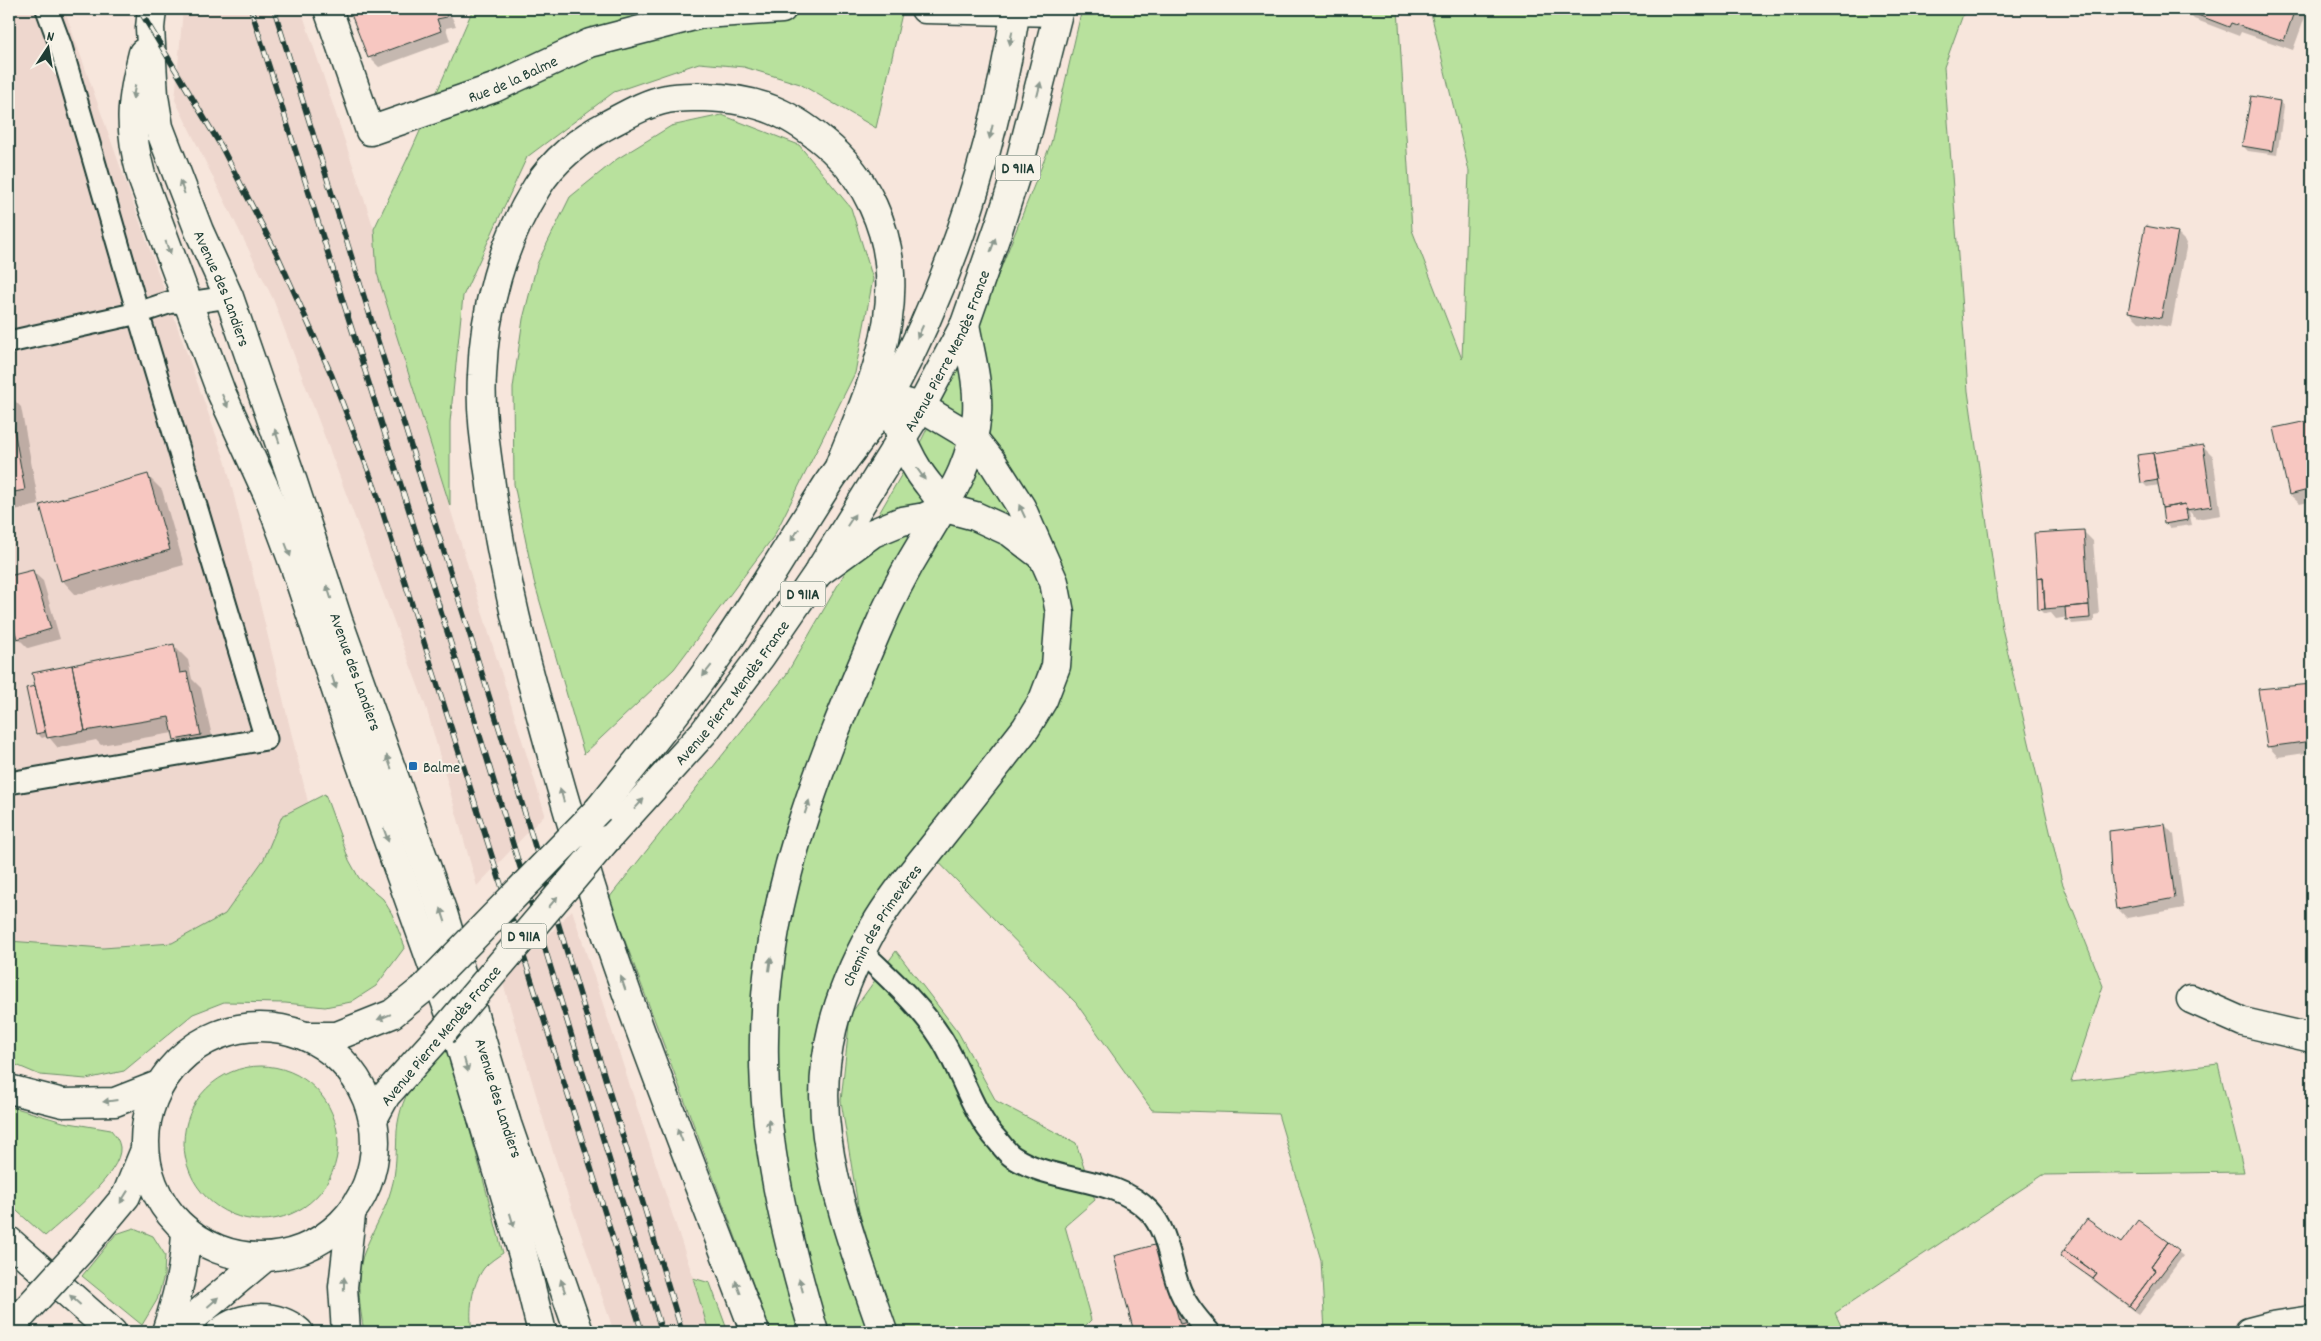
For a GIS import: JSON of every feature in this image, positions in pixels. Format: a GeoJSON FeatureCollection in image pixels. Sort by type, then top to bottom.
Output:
{"type":"FeatureCollection","features":[{"type":"Feature","properties":{"kind":"main road","name":"Rue de la Balme"},"geometry":{"type":"LineString","coordinates":[[328,9],[370,131],[494,88],[590,42],[702,14],[782,9]]}},
{"type":"Feature","properties":{"kind":"main road"},"geometry":{"type":"LineString","coordinates":[[925,9],[1058,10]]}},
{"type":"Feature","properties":{"kind":"main road","name":"Avenue Pierre Mendès France"},"geometry":{"type":"LineString","coordinates":[[307,1036],[338,1036],[392,1014],[423,989],[600,809],[714,661],[840,464],[888,398],[940,287],[964,224],[985,158],[1006,67],[1016,10]]}},
{"type":"Feature","properties":{"kind":"main road","name":"Avenue Pierre Mendès France"},"geometry":{"type":"LineString","coordinates":[[374,1117],[386,1095],[442,1033],[606,840],[704,732],[761,656],[818,573],[921,406],[965,324],[1020,162],[1058,10]]}},
{"type":"Feature","properties":{"kind":"main road"},"geometry":{"type":"LineString","coordinates":[[151,18],[134,93],[131,122],[134,150],[141,175],[221,392],[268,495],[296,570],[360,762],[456,1031],[522,1255],[542,1332]]}},
{"type":"Feature","properties":{"kind":"main road","name":"Avenue des Landiers"},"geometry":{"type":"LineString","coordinates":[[151,18],[154,96],[159,127],[199,231],[229,297],[339,623],[443,913],[507,1124],[579,1332]]}},
{"type":"Feature","properties":{"kind":"main road"},"geometry":{"type":"LineString","coordinates":[[755,1332],[624,988],[564,802],[505,573],[494,509],[484,433],[482,377],[491,299],[514,230],[539,184],[564,155],[596,131],[642,107],[666,99],[691,97],[732,98],[772,108],[813,132],[844,160],[868,195],[883,231],[891,279],[890,310],[882,348],[871,384],[840,464]]}},
{"type":"Feature","properties":{"kind":"main road"},"geometry":{"type":"LineString","coordinates":[[814,1332],[800,1284],[781,1204],[770,1137],[764,1041],[766,996],[772,950],[781,895],[797,837],[837,725],[877,629],[903,575],[945,508],[960,479],[974,438],[977,389],[965,324]]}},
{"type":"Feature","properties":{"kind":"main road"},"geometry":{"type":"LineString","coordinates":[[888,398],[901,438],[921,474],[939,496],[945,508]]}},
{"type":"Feature","properties":{"kind":"main road","name":"Chemin des Primevères"},"geometry":{"type":"LineString","coordinates":[[883,1332],[834,1182],[826,1136],[824,1101],[824,1065],[830,1033],[840,1003],[875,926],[895,896],[1026,728],[1043,700],[1056,666],[1060,613],[1054,582],[1021,507],[993,463],[974,438],[921,406],[888,398]]}},
{"type":"Feature","properties":{"kind":"main road"},"geometry":{"type":"LineString","coordinates":[[818,573],[873,533],[902,521],[925,517],[945,508]]}},
{"type":"Feature","properties":{"kind":"main road","name":"Chemin des Primevères"},"geometry":{"type":"LineString","coordinates":[[945,508],[975,516],[1010,532],[1042,556]]}},
{"type":"Feature","properties":{"kind":"main road"},"geometry":{"type":"LineString","coordinates":[[2191,999],[2243,1022],[2312,1038]]}},
{"type":"Feature","properties":{"kind":"main road"},"geometry":{"type":"LineString","coordinates":[[274,1027],[307,1036],[330,1050],[350,1068],[364,1091],[374,1117],[376,1152],[369,1186],[351,1216],[333,1233],[312,1247],[288,1256],[263,1258],[225,1250],[186,1230],[162,1206],[150,1180],[144,1152],[146,1117],[156,1086],[180,1058],[208,1039],[240,1028],[274,1027]]}},
{"type":"Feature","properties":{"kind":"main road"},"geometry":{"type":"LineString","coordinates":[[9,1089],[63,1104],[115,1102],[156,1086]]}},
{"type":"Feature","properties":{"kind":"main road"},"geometry":{"type":"LineString","coordinates":[[9,1329],[81,1250],[126,1196],[144,1152]]}},
{"type":"Feature","properties":{"kind":"main road"},"geometry":{"type":"LineString","coordinates":[[346,1332],[344,1287],[351,1216]]}},
{"type":"Feature","properties":{"kind":"main road"},"geometry":{"type":"LineString","coordinates":[[166,1332],[180,1291],[185,1260],[186,1230]]}},
{"type":"Feature","properties":{"kind":"main road"},"geometry":{"type":"LineString","coordinates":[[9,1241],[112,1332]]}},
{"type":"Feature","properties":{"kind":"main road"},"geometry":{"type":"LineString","coordinates":[[176,1332],[263,1258]]}},
{"type":"Feature","properties":{"kind":"main road"},"geometry":{"type":"LineString","coordinates":[[9,1318],[23,1332]]}},
{"type":"Feature","properties":{"kind":"main road"},"geometry":{"type":"LineString","coordinates":[[220,1332],[240,1321],[260,1318],[285,1323],[299,1332]]}},
{"type":"Feature","properties":{"kind":"main road"},"geometry":{"type":"LineString","coordinates":[[2249,1332],[2272,1326],[2312,1320]]}},
{"type":"Feature","properties":{"kind":"lane"},"geometry":{"type":"LineString","coordinates":[[9,783],[266,739],[61,47],[48,9]]}},
{"type":"Feature","properties":{"kind":"lane"},"geometry":{"type":"LineString","coordinates":[[9,342],[138,312],[171,302],[188,303],[229,297]]}},
{"type":"Feature","properties":{"kind":"lane"},"geometry":{"type":"LineString","coordinates":[[862,952],[920,1008],[942,1040],[969,1097],[992,1134],[1012,1156],[1034,1168],[1104,1187],[1131,1197],[1150,1212],[1163,1230],[1178,1286],[1188,1307],[1208,1332]]}},
{"type":"Feature","properties":{"kind":"shaded area"},"geometry":{"type":"Polygon","coordinates":[[[9,9],[64,9],[226,463],[328,885],[174,980],[9,969],[9,9]]]}},
{"type":"Feature","properties":{"kind":"shaded area"},"geometry":{"type":"Polygon","coordinates":[[[183,9],[301,9],[374,229],[377,273],[545,814],[477,886],[426,707],[273,299],[175,100],[183,9]]]}},
{"type":"Feature","properties":{"kind":"shaded area"},"geometry":{"type":"Polygon","coordinates":[[[572,910],[693,1277],[709,1332],[614,1332],[553,1152],[503,983],[572,910]]]}},
{"type":"Feature","properties":{"kind":"green space"},"geometry":{"type":"Polygon","coordinates":[[[473,9],[903,9],[876,128],[800,84],[744,67],[699,63],[614,92],[527,157],[463,296],[450,422],[450,506],[377,273],[374,229],[413,147],[473,9]]]}},
{"type":"Feature","properties":{"kind":"green space"},"geometry":{"type":"Polygon","coordinates":[[[1082,9],[1398,9],[1412,230],[1462,359],[1469,171],[1430,9],[1965,9],[1944,67],[1968,391],[2002,628],[2062,882],[2103,986],[2071,1082],[2218,1064],[2244,1172],[2043,1175],[1835,1313],[1844,1332],[1325,1332],[1321,1260],[1278,1114],[1152,1110],[1076,1003],[921,844],[815,1057],[869,1332],[771,1332],[609,898],[786,675],[922,439],[977,328],[1051,143],[1082,9]]]}},
{"type":"Feature","properties":{"kind":"green space"},"geometry":{"type":"Polygon","coordinates":[[[722,115],[799,145],[851,208],[873,279],[855,373],[774,536],[674,669],[584,754],[534,581],[514,484],[513,388],[523,319],[537,264],[570,197],[617,159],[671,126],[722,115]]]}},
{"type":"Feature","properties":{"kind":"green space"},"geometry":{"type":"Polygon","coordinates":[[[325,794],[349,860],[359,878],[383,899],[392,914],[405,947],[376,986],[351,1002],[325,1007],[285,1003],[224,1002],[193,1014],[124,1071],[86,1079],[40,1075],[9,1062],[9,941],[103,948],[172,943],[225,914],[264,859],[282,816],[325,794]]]}},
{"type":"Feature","properties":{"kind":"green space"},"geometry":{"type":"Polygon","coordinates":[[[896,951],[958,1032],[996,1101],[1076,1143],[1095,1200],[1065,1226],[1091,1320],[1079,1332],[896,1332],[859,1212],[841,1101],[850,1015],[896,951]]]}},
{"type":"Feature","properties":{"kind":"green space"},"geometry":{"type":"Polygon","coordinates":[[[446,1042],[503,1253],[484,1268],[476,1283],[471,1307],[472,1332],[364,1332],[359,1282],[361,1262],[393,1182],[399,1116],[414,1082],[446,1042]]]}},
{"type":"Feature","properties":{"kind":"green space"},"geometry":{"type":"Polygon","coordinates":[[[261,1066],[276,1067],[291,1072],[316,1088],[332,1113],[337,1128],[337,1158],[332,1173],[316,1198],[291,1214],[276,1219],[261,1220],[246,1219],[231,1214],[206,1198],[190,1173],[185,1158],[184,1143],[185,1128],[190,1113],[206,1088],[231,1072],[246,1067],[261,1066]]]}},
{"type":"Feature","properties":{"kind":"green space"},"geometry":{"type":"Polygon","coordinates":[[[9,1106],[63,1122],[111,1130],[117,1138],[120,1147],[118,1158],[103,1182],[45,1236],[9,1204],[9,1106]]]}},
{"type":"Feature","properties":{"kind":"green space"},"geometry":{"type":"Polygon","coordinates":[[[134,1228],[153,1236],[165,1255],[164,1276],[157,1300],[142,1325],[82,1276],[116,1234],[134,1228]]]}},
{"type":"Feature","properties":{"kind":"green space"},"geometry":{"type":"Polygon","coordinates":[[[693,1278],[710,1283],[728,1332],[709,1332],[693,1278]]]}},
{"type":"Feature","properties":{"kind":"building"},"geometry":{"type":"Polygon","coordinates":[[[349,9],[444,9],[447,17],[437,19],[441,31],[368,58],[349,9]]]}},
{"type":"Feature","properties":{"kind":"building"},"geometry":{"type":"Polygon","coordinates":[[[2182,9],[2295,9],[2284,41],[2231,23],[2229,27],[2182,9]]]}},
{"type":"Feature","properties":{"kind":"building"},"geometry":{"type":"Polygon","coordinates":[[[2251,96],[2280,101],[2272,151],[2242,146],[2251,96]]]}},
{"type":"Feature","properties":{"kind":"building"},"geometry":{"type":"Polygon","coordinates":[[[2145,226],[2178,232],[2161,318],[2128,312],[2145,226]]]}},
{"type":"Feature","properties":{"kind":"building"},"geometry":{"type":"Polygon","coordinates":[[[9,402],[25,490],[9,493],[9,402]]]}},
{"type":"Feature","properties":{"kind":"building"},"geometry":{"type":"Polygon","coordinates":[[[2312,420],[2312,489],[2289,495],[2274,428],[2312,420]]]}},
{"type":"Feature","properties":{"kind":"building"},"geometry":{"type":"Polygon","coordinates":[[[2203,445],[2212,506],[2186,510],[2185,504],[2162,508],[2153,453],[2203,445]]]}},
{"type":"Feature","properties":{"kind":"building"},"geometry":{"type":"Polygon","coordinates":[[[2153,453],[2158,480],[2141,483],[2137,455],[2153,453]]]}},
{"type":"Feature","properties":{"kind":"building"},"geometry":{"type":"Polygon","coordinates":[[[148,474],[170,550],[61,581],[40,505],[148,474]]]}},
{"type":"Feature","properties":{"kind":"building"},"geometry":{"type":"Polygon","coordinates":[[[2185,504],[2188,520],[2164,524],[2162,508],[2185,504]]]}},
{"type":"Feature","properties":{"kind":"building"},"geometry":{"type":"Polygon","coordinates":[[[2084,530],[2089,605],[2045,609],[2043,577],[2037,578],[2034,533],[2084,530]]]}},
{"type":"Feature","properties":{"kind":"building"},"geometry":{"type":"Polygon","coordinates":[[[33,570],[51,629],[17,639],[9,609],[9,576],[33,570]]]}},
{"type":"Feature","properties":{"kind":"building"},"geometry":{"type":"Polygon","coordinates":[[[2043,577],[2045,609],[2038,610],[2037,578],[2043,577]]]}},
{"type":"Feature","properties":{"kind":"building"},"geometry":{"type":"Polygon","coordinates":[[[2089,605],[2090,618],[2066,620],[2065,607],[2089,605]]]}},
{"type":"Feature","properties":{"kind":"building"},"geometry":{"type":"Polygon","coordinates":[[[174,644],[180,673],[187,672],[201,735],[174,740],[169,717],[85,731],[72,665],[174,644]]]}},
{"type":"Feature","properties":{"kind":"building"},"geometry":{"type":"Polygon","coordinates":[[[72,665],[85,731],[47,738],[32,673],[72,665]]]}},
{"type":"Feature","properties":{"kind":"building"},"geometry":{"type":"Polygon","coordinates":[[[2312,684],[2312,741],[2267,747],[2258,689],[2312,684]]]}},
{"type":"Feature","properties":{"kind":"building"},"geometry":{"type":"Polygon","coordinates":[[[35,686],[45,732],[36,734],[26,688],[35,686]]]}},
{"type":"Feature","properties":{"kind":"building"},"geometry":{"type":"Polygon","coordinates":[[[2165,824],[2175,898],[2116,909],[2111,873],[2109,831],[2165,824]]]}},
{"type":"Feature","properties":{"kind":"building"},"geometry":{"type":"Polygon","coordinates":[[[2087,1219],[2121,1243],[2138,1220],[2168,1242],[2151,1266],[2156,1270],[2129,1306],[2093,1279],[2097,1274],[2064,1250],[2087,1219]]]}},
{"type":"Feature","properties":{"kind":"building"},"geometry":{"type":"Polygon","coordinates":[[[2168,1242],[2179,1251],[2134,1310],[2129,1306],[2156,1270],[2151,1266],[2168,1242]]]}},
{"type":"Feature","properties":{"kind":"building"},"geometry":{"type":"Polygon","coordinates":[[[1158,1244],[1180,1324],[1188,1322],[1191,1324],[1193,1332],[1134,1332],[1114,1256],[1158,1244]]]}},
{"type":"Feature","properties":{"kind":"building"},"geometry":{"type":"Polygon","coordinates":[[[2064,1250],[2097,1274],[2093,1279],[2060,1256],[2064,1250]]]}},
{"type":"Feature","properties":{"kind":"railway"},"geometry":{"type":"LineString","coordinates":[[139,9],[221,146],[277,254],[332,376],[375,488],[642,1332]]}},
{"type":"Feature","properties":{"kind":"railway"},"geometry":{"type":"LineString","coordinates":[[251,9],[480,736],[662,1332]]}},
{"type":"Feature","properties":{"kind":"railway"},"geometry":{"type":"LineString","coordinates":[[274,9],[500,731],[682,1332]]}},
{"type":"Feature","properties":{"kind":"place","name":"Balme"},"geometry":{"type":"Point","coordinates":[413,766]}}]}
